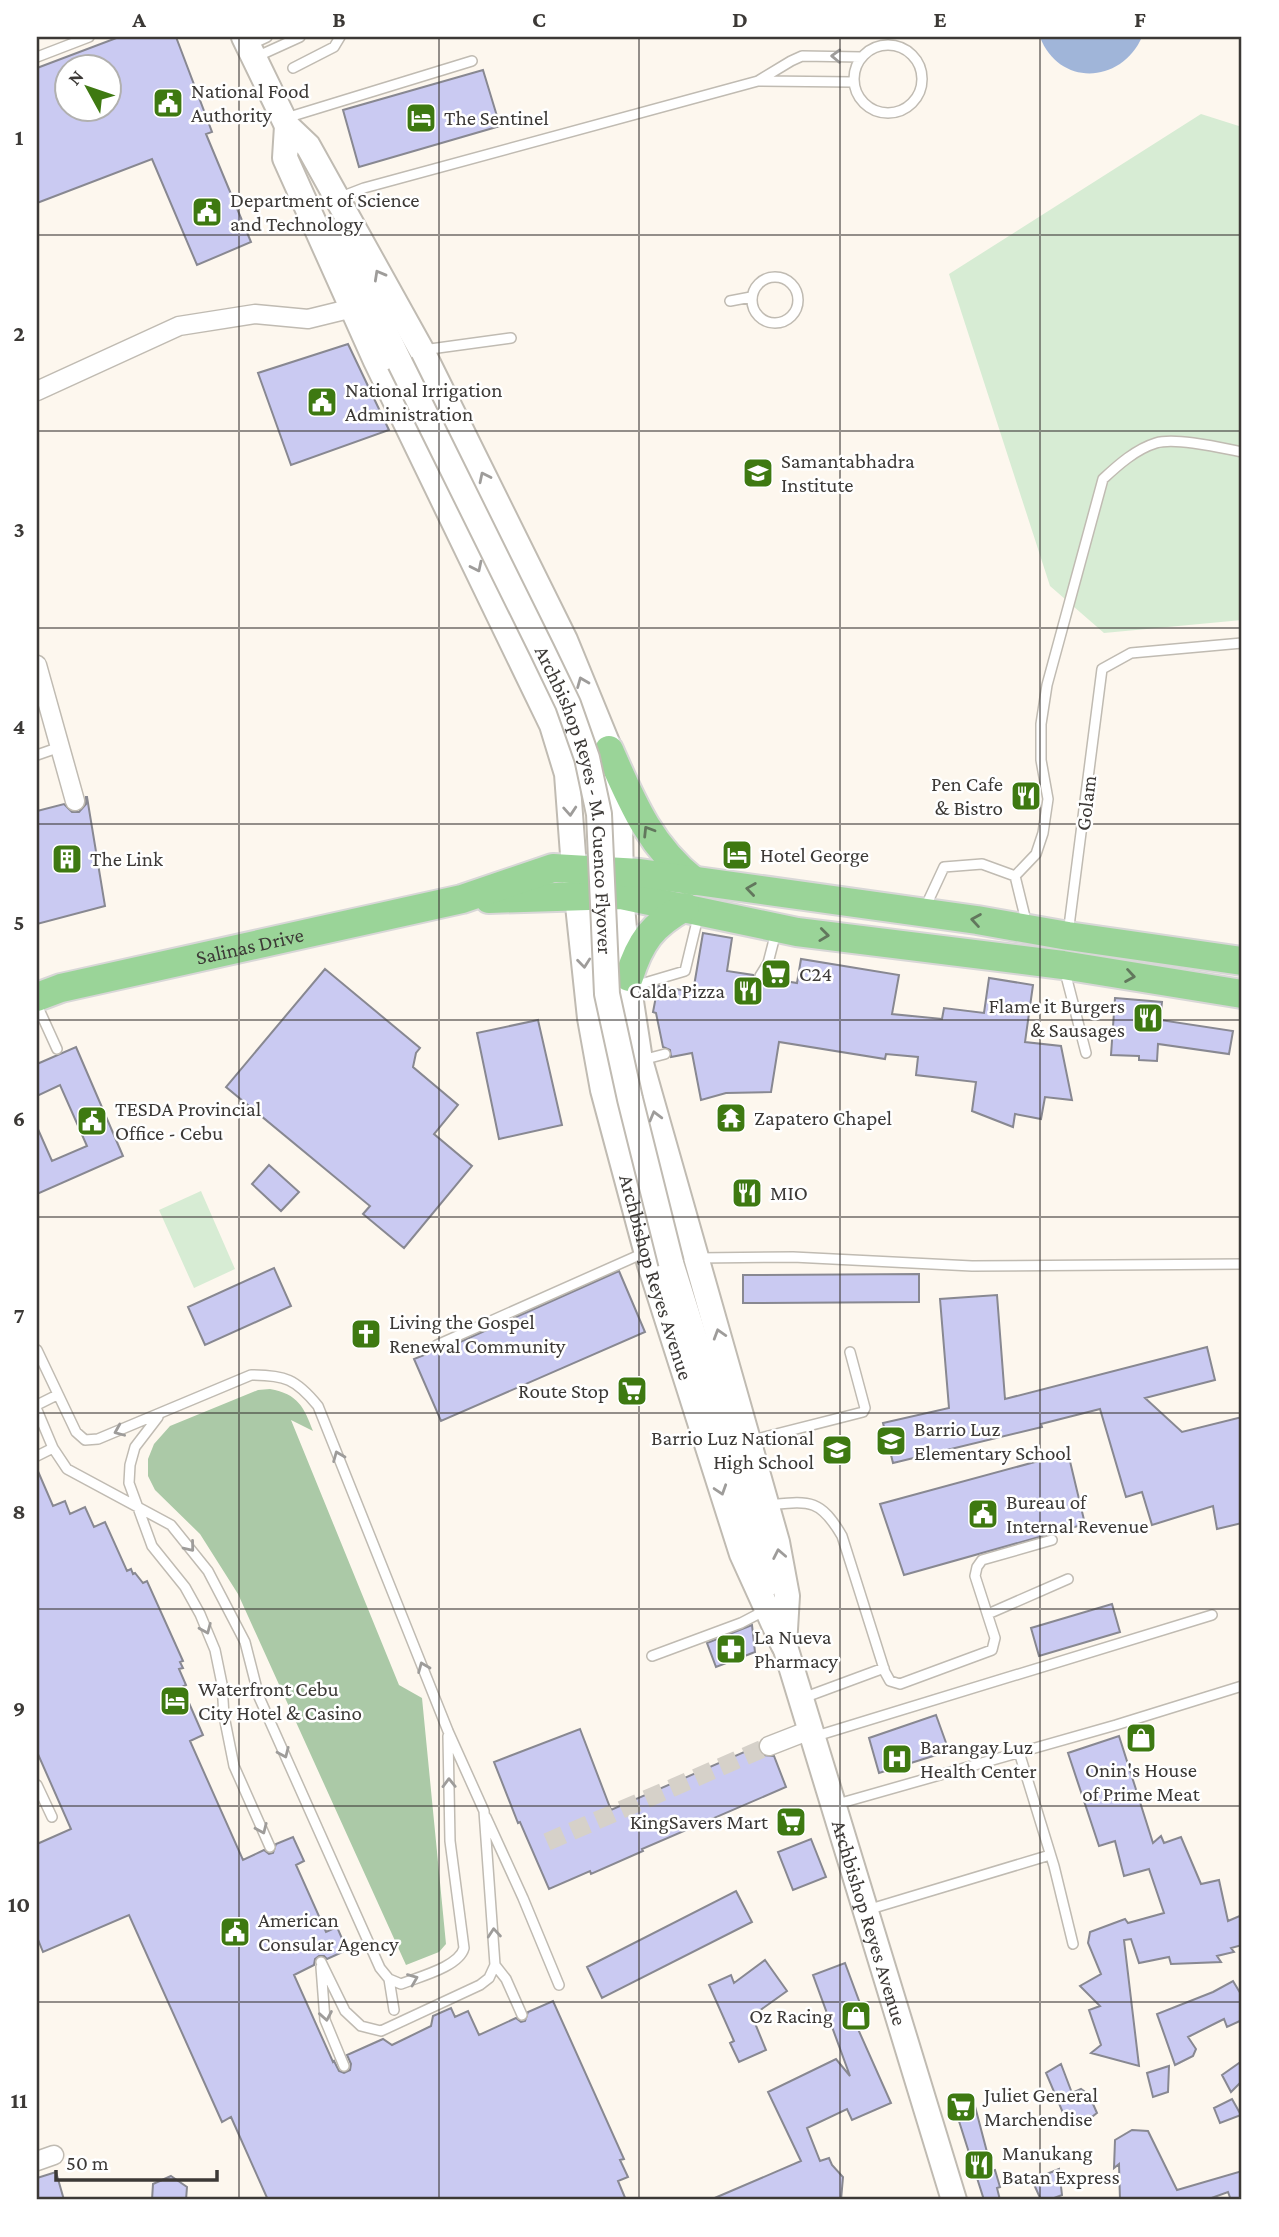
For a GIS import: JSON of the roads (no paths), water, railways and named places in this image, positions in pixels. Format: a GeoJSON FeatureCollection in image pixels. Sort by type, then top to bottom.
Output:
{"type":"FeatureCollection","features":[{"type":"Feature","properties":{"kind":"main road","name":"Archbishop Reyes - M. Cuenco Flyover"},"geometry":{"type":"LineString","coordinates":[[253,44],[285,122],[400,363],[568,704],[587,758],[599,814],[607,994],[671,1263]]}},
{"type":"Feature","properties":{"kind":"main road","name":"Archbishop Reyes Avenue"},"geometry":{"type":"LineString","coordinates":[[285,122],[308,146],[422,351],[565,639],[609,748],[620,819],[630,987],[640,1060],[767,1505],[787,1596],[784,1646]]}},
{"type":"Feature","properties":{"kind":"main road","name":"Archbishop Reyes Avenue"},"geometry":{"type":"LineString","coordinates":[[285,122],[285,158],[376,361],[552,725],[567,774],[589,1007],[603,1090],[650,1265],[742,1554],[784,1646]]}},
{"type":"Feature","properties":{"kind":"main road"},"geometry":{"type":"LineString","coordinates":[[562,756],[573,764],[587,766],[597,761],[609,748],[648,832],[674,864],[693,900]]}},
{"type":"Feature","properties":{"kind":"main road","name":"Salinas Drive"},"geometry":{"type":"LineString","coordinates":[[37,997],[61,988],[462,899],[553,868],[574,868],[622,883]]}},
{"type":"Feature","properties":{"kind":"main road"},"geometry":{"type":"LineString","coordinates":[[622,883],[693,900],[797,932],[1065,950],[1197,950],[1242,961]]}},
{"type":"Feature","properties":{"kind":"main road","name":"Salinas Drive"},"geometry":{"type":"LineString","coordinates":[[462,899],[577,896],[622,883]]}},
{"type":"Feature","properties":{"kind":"main road"},"geometry":{"type":"LineString","coordinates":[[589,1007],[594,996],[603,989],[630,987],[645,939],[663,921],[693,900],[922,913],[1028,929],[1065,950],[1242,994]]}},
{"type":"Feature","properties":{"kind":"main road","name":"Archbishop Reyes Avenue"},"geometry":{"type":"LineString","coordinates":[[671,1263],[755,1529],[784,1646],[954,2200]]}},
{"type":"Feature","properties":{"kind":"street"},"geometry":{"type":"LineString","coordinates":[[37,391],[179,326],[255,314],[308,319],[353,308]]}},
{"type":"Feature","properties":{"kind":"street"},"geometry":{"type":"LineString","coordinates":[[37,665],[75,801]]}},
{"type":"Feature","properties":{"kind":"street"},"geometry":{"type":"LineString","coordinates":[[769,1746],[811,1734]]}},
{"type":"Feature","properties":{"kind":"lane"},"geometry":{"type":"LineString","coordinates":[[37,57],[89,37]]}},
{"type":"Feature","properties":{"kind":"lane"},"geometry":{"type":"LineString","coordinates":[[253,44],[300,37]]}},
{"type":"Feature","properties":{"kind":"lane"},"geometry":{"type":"LineString","coordinates":[[293,68],[334,47],[340,37]]}},
{"type":"Feature","properties":{"kind":"lane"},"geometry":{"type":"LineString","coordinates":[[876,41],[906,49],[919,64],[922,84],[913,102],[896,112],[877,112],[861,100],[853,82],[853,73],[861,57],[876,41]]}},
{"type":"Feature","properties":{"kind":"lane"},"geometry":{"type":"LineString","coordinates":[[758,81],[802,56],[861,57]]}},
{"type":"Feature","properties":{"kind":"lane"},"geometry":{"type":"LineString","coordinates":[[285,122],[472,61]]}},
{"type":"Feature","properties":{"kind":"lane"},"geometry":{"type":"LineString","coordinates":[[336,199],[364,188],[758,81],[853,82]]}},
{"type":"Feature","properties":{"kind":"lane"},"geometry":{"type":"LineString","coordinates":[[775,276],[786,279],[795,286],[799,297],[797,309],[791,318],[781,323],[769,323],[760,318],[753,308],[751,297],[764,279],[775,276]]}},
{"type":"Feature","properties":{"kind":"lane"},"geometry":{"type":"LineString","coordinates":[[730,301],[751,297]]}},
{"type":"Feature","properties":{"kind":"lane"},"geometry":{"type":"LineString","coordinates":[[422,351],[511,338]]}},
{"type":"Feature","properties":{"kind":"lane"},"geometry":{"type":"LineString","coordinates":[[1015,876],[1036,854],[1043,833],[1048,799],[1041,760],[1041,724],[1047,685],[1103,480],[1122,461],[1157,442],[1194,443],[1242,452]]}},
{"type":"Feature","properties":{"kind":"lane","name":"Golam"},"geometry":{"type":"LineString","coordinates":[[1065,950],[1102,669],[1131,653],[1242,643]]}},
{"type":"Feature","properties":{"kind":"lane"},"geometry":{"type":"LineString","coordinates":[[37,755],[60,747]]}},
{"type":"Feature","properties":{"kind":"lane"},"geometry":{"type":"LineString","coordinates":[[922,913],[944,867],[982,864],[1015,876]]}},
{"type":"Feature","properties":{"kind":"lane"},"geometry":{"type":"LineString","coordinates":[[1015,876],[1028,929]]}},
{"type":"Feature","properties":{"kind":"lane"},"geometry":{"type":"LineString","coordinates":[[630,987],[685,971],[693,900]]}},
{"type":"Feature","properties":{"kind":"lane"},"geometry":{"type":"LineString","coordinates":[[760,976],[768,963],[778,927]]}},
{"type":"Feature","properties":{"kind":"lane"},"geometry":{"type":"LineString","coordinates":[[1065,950],[1086,1052]]}},
{"type":"Feature","properties":{"kind":"lane"},"geometry":{"type":"LineString","coordinates":[[37,1004],[57,1049]]}},
{"type":"Feature","properties":{"kind":"lane"},"geometry":{"type":"LineString","coordinates":[[640,1060],[665,1054]]}},
{"type":"Feature","properties":{"kind":"lane"},"geometry":{"type":"LineString","coordinates":[[437,1345],[648,1251]]}},
{"type":"Feature","properties":{"kind":"lane"},"geometry":{"type":"LineString","coordinates":[[696,1258],[793,1257],[972,1266],[1242,1264]]}},
{"type":"Feature","properties":{"kind":"lane"},"geometry":{"type":"LineString","coordinates":[[37,1350],[76,1432],[85,1440],[98,1439],[251,1375],[275,1375],[291,1380],[303,1388],[318,1406],[448,1731],[559,1985]]}},
{"type":"Feature","properties":{"kind":"lane"},"geometry":{"type":"LineString","coordinates":[[749,1441],[863,1412],[865,1408],[850,1352]]}},
{"type":"Feature","properties":{"kind":"lane"},"geometry":{"type":"LineString","coordinates":[[57,1395],[37,1407],[53,1448],[67,1469],[171,1525],[208,1571],[245,1642],[259,1697],[380,1968],[389,1979],[401,1984],[453,1963],[461,1956],[464,1948],[450,1841],[448,1731]]}},
{"type":"Feature","properties":{"kind":"lane"},"geometry":{"type":"LineString","coordinates":[[161,1413],[135,1447],[130,1465],[130,1483],[152,1546],[185,1587],[215,1650],[234,1766],[270,1847]]}},
{"type":"Feature","properties":{"kind":"lane"},"geometry":{"type":"LineString","coordinates":[[37,1456],[53,1448]]}},
{"type":"Feature","properties":{"kind":"lane"},"geometry":{"type":"LineString","coordinates":[[767,1505],[807,1501],[831,1516],[842,1536],[884,1668],[890,1681],[900,1684],[992,1650],[995,1639],[975,1576],[977,1567],[982,1560],[1052,1540]]}},
{"type":"Feature","properties":{"kind":"lane"},"geometry":{"type":"LineString","coordinates":[[988,1614],[1068,1579]]}},
{"type":"Feature","properties":{"kind":"lane"},"geometry":{"type":"LineString","coordinates":[[652,1656],[741,1623],[767,1610]]}},
{"type":"Feature","properties":{"kind":"lane"},"geometry":{"type":"LineString","coordinates":[[811,1734],[1212,1615]]}},
{"type":"Feature","properties":{"kind":"lane"},"geometry":{"type":"LineString","coordinates":[[801,1698],[884,1668]]}},
{"type":"Feature","properties":{"kind":"lane"},"geometry":{"type":"LineString","coordinates":[[833,1806],[1242,1688]]}},
{"type":"Feature","properties":{"kind":"lane"},"geometry":{"type":"LineString","coordinates":[[1019,1752],[1073,1944]]}},
{"type":"Feature","properties":{"kind":"lane"},"geometry":{"type":"LineString","coordinates":[[37,1785],[52,1817]]}},
{"type":"Feature","properties":{"kind":"lane"},"geometry":{"type":"LineString","coordinates":[[344,2066],[325,2020],[321,1962],[345,2011],[361,2026],[381,2031],[489,1978],[495,1965],[484,1811]]}},
{"type":"Feature","properties":{"kind":"lane"},"geometry":{"type":"LineString","coordinates":[[865,1911],[1050,1855]]}},
{"type":"Feature","properties":{"kind":"lane"},"geometry":{"type":"LineString","coordinates":[[495,1965],[506,1979],[522,2015]]}},
{"type":"Feature","properties":{"kind":"lane"},"geometry":{"type":"LineString","coordinates":[[389,1979],[394,2010]]}},
{"type":"Feature","properties":{"kind":"water"},"geometry":{"type":"Polygon","coordinates":[[[1040,37],[1142,37],[1132,53],[1120,64],[1106,71],[1090,73],[1061,65],[1049,53],[1040,37]]]}},
{"type":"Feature","properties":{"kind":"tunnel"},"geometry":{"type":"LineString","coordinates":[[547,1842],[769,1746]]}},
{"type":"Feature","properties":{"kind":"place","name":"National Food Authority"},"geometry":{"type":"Point","coordinates":[168,103]}},
{"type":"Feature","properties":{"kind":"place","name":"The Sentinel"},"geometry":{"type":"Point","coordinates":[421,118]}},
{"type":"Feature","properties":{"kind":"place","name":"Department of Science and Technology"},"geometry":{"type":"Point","coordinates":[207,212]}},
{"type":"Feature","properties":{"kind":"place","name":"National Irrigation Administration"},"geometry":{"type":"Point","coordinates":[322,402]}},
{"type":"Feature","properties":{"kind":"place","name":"Samantabhadra Institute"},"geometry":{"type":"Point","coordinates":[758,473]}},
{"type":"Feature","properties":{"kind":"place","name":"Pen Cafe & Bistro"},"geometry":{"type":"Point","coordinates":[1026,796]}},
{"type":"Feature","properties":{"kind":"place","name":"Hotel George"},"geometry":{"type":"Point","coordinates":[737,855]}},
{"type":"Feature","properties":{"kind":"place","name":"The Link"},"geometry":{"type":"Point","coordinates":[67,859]}},
{"type":"Feature","properties":{"kind":"place","name":"C24"},"geometry":{"type":"Point","coordinates":[776,974]}},
{"type":"Feature","properties":{"kind":"place","name":"Calda Pizza"},"geometry":{"type":"Point","coordinates":[748,991]}},
{"type":"Feature","properties":{"kind":"place","name":"Flame it Burgers & Sausages"},"geometry":{"type":"Point","coordinates":[1148,1018]}},
{"type":"Feature","properties":{"kind":"place","name":"Zapatero Chapel"},"geometry":{"type":"Point","coordinates":[731,1118]}},
{"type":"Feature","properties":{"kind":"place","name":"TESDA Provincial Office - Cebu"},"geometry":{"type":"Point","coordinates":[92,1121]}},
{"type":"Feature","properties":{"kind":"place","name":"MIO"},"geometry":{"type":"Point","coordinates":[747,1193]}},
{"type":"Feature","properties":{"kind":"place","name":"Living the Gospel Renewal Community"},"geometry":{"type":"Point","coordinates":[366,1334]}},
{"type":"Feature","properties":{"kind":"place","name":"Route Stop"},"geometry":{"type":"Point","coordinates":[632,1391]}},
{"type":"Feature","properties":{"kind":"place","name":"Barrio Luz Elementary School"},"geometry":{"type":"Point","coordinates":[891,1441]}},
{"type":"Feature","properties":{"kind":"place","name":"Barrio Luz National High School"},"geometry":{"type":"Point","coordinates":[837,1450]}},
{"type":"Feature","properties":{"kind":"place","name":"Bureau of Internal Revenue"},"geometry":{"type":"Point","coordinates":[983,1514]}},
{"type":"Feature","properties":{"kind":"place","name":"La Nueva Pharmacy"},"geometry":{"type":"Point","coordinates":[731,1649]}},
{"type":"Feature","properties":{"kind":"place","name":"Waterfront Cebu City Hotel & Casino"},"geometry":{"type":"Point","coordinates":[175,1701]}},
{"type":"Feature","properties":{"kind":"place","name":"Onin's House of Prime Meat"},"geometry":{"type":"Point","coordinates":[1141,1738]}},
{"type":"Feature","properties":{"kind":"place","name":"Barangay Luz Health Center"},"geometry":{"type":"Point","coordinates":[897,1759]}},
{"type":"Feature","properties":{"kind":"place","name":"KingSavers Mart"},"geometry":{"type":"Point","coordinates":[791,1822]}},
{"type":"Feature","properties":{"kind":"place","name":"American Consular Agency"},"geometry":{"type":"Point","coordinates":[235,1932]}},
{"type":"Feature","properties":{"kind":"place","name":"Oz Racing"},"geometry":{"type":"Point","coordinates":[856,2016]}},
{"type":"Feature","properties":{"kind":"place","name":"Juliet General Marchendise"},"geometry":{"type":"Point","coordinates":[961,2107]}},
{"type":"Feature","properties":{"kind":"place","name":"Manukang Batan Express"},"geometry":{"type":"Point","coordinates":[979,2165]}}]}
